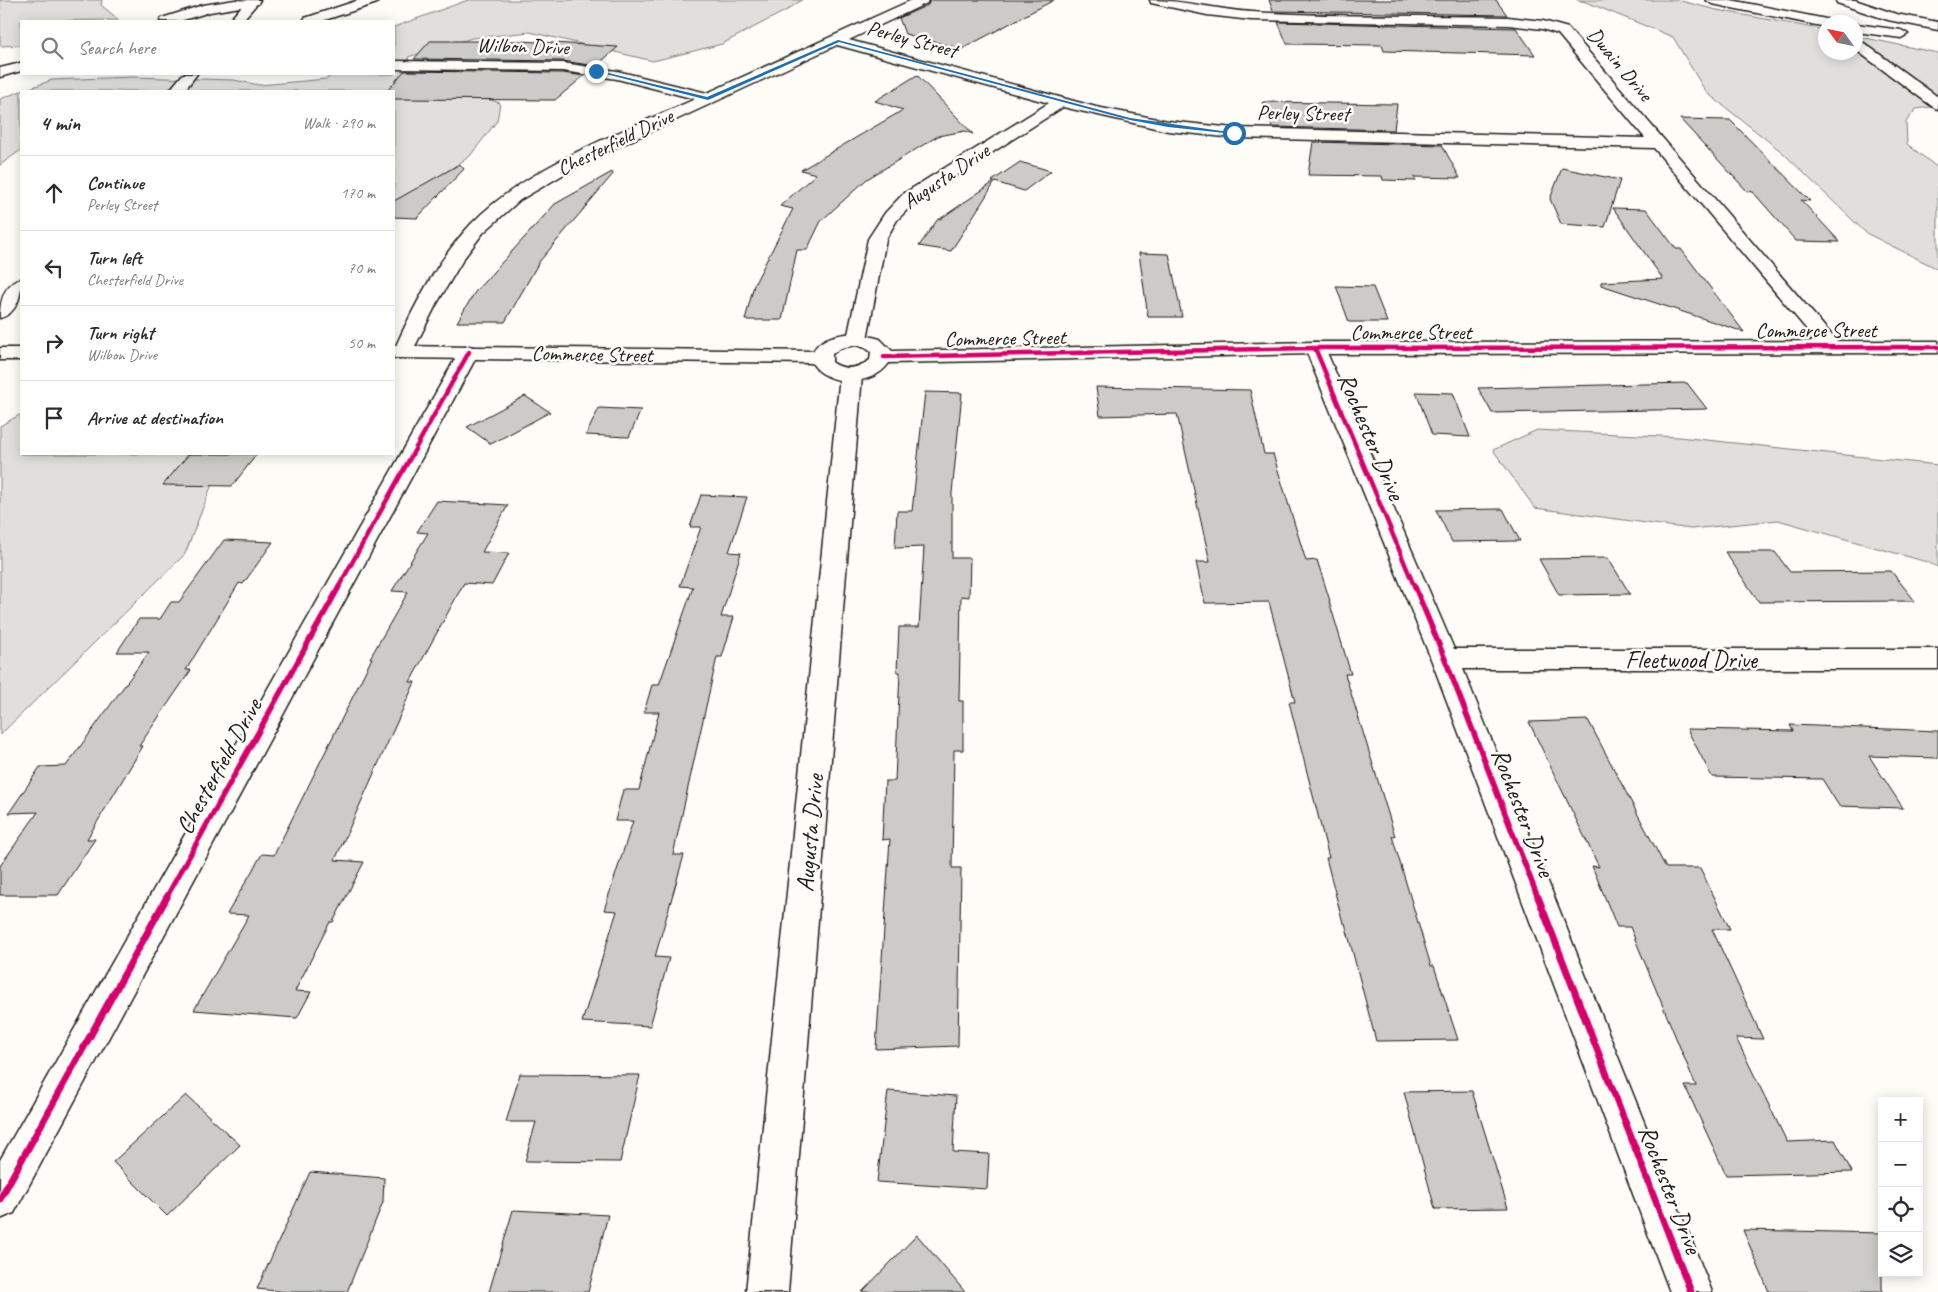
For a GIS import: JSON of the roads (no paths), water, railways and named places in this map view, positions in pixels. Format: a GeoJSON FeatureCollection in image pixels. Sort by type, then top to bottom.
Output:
{"type":"FeatureCollection","features":[{"type":"Feature","properties":{"kind":"main road"},"geometry":{"type":"LineString","coordinates":[[170,20],[229,2],[254,0]]}},
{"type":"Feature","properties":{"kind":"main road"},"geometry":{"type":"LineString","coordinates":[[236,20],[254,0]]}},
{"type":"Feature","properties":{"kind":"main road"},"geometry":{"type":"LineString","coordinates":[[313,20],[372,0]]}},
{"type":"Feature","properties":{"kind":"main road","name":"Chesterfield Drive"},"geometry":{"type":"LineString","coordinates":[[398,352],[459,252],[477,229],[499,208],[524,189],[554,171],[708,98],[838,41],[922,0]]}},
{"type":"Feature","properties":{"kind":"main road","name":"Dwain Drive"},"geometry":{"type":"LineString","coordinates":[[1156,0],[1207,11],[1251,16],[1508,21],[1554,28],[1567,36],[1831,346]]}},
{"type":"Feature","properties":{"kind":"main road"},"geometry":{"type":"LineString","coordinates":[[1712,0],[1818,21]]}},
{"type":"Feature","properties":{"kind":"main road"},"geometry":{"type":"LineString","coordinates":[[1842,0],[1893,17],[1938,26]]}},
{"type":"Feature","properties":{"kind":"main road"},"geometry":{"type":"LineString","coordinates":[[1863,29],[1938,38]]}},
{"type":"Feature","properties":{"kind":"main road","name":"Perley Street"},"geometry":{"type":"LineString","coordinates":[[838,41],[1061,102],[1168,126],[1234,133],[1659,143]]}},
{"type":"Feature","properties":{"kind":"main road"},"geometry":{"type":"LineString","coordinates":[[1863,49],[1938,104]]}},
{"type":"Feature","properties":{"kind":"main road","name":"Wilbon Drive"},"geometry":{"type":"LineString","coordinates":[[395,65],[563,67],[617,75],[708,98]]}},
{"type":"Feature","properties":{"kind":"main road"},"geometry":{"type":"LineString","coordinates":[[0,74],[20,67]]}},
{"type":"Feature","properties":{"kind":"main road"},"geometry":{"type":"LineString","coordinates":[[177,90],[189,75]]}},
{"type":"Feature","properties":{"kind":"main road","name":"Augusta Drive"},"geometry":{"type":"LineString","coordinates":[[857,339],[877,239],[884,224],[895,210],[910,198],[1061,102]]}},
{"type":"Feature","properties":{"kind":"main road"},"geometry":{"type":"LineString","coordinates":[[0,312],[20,286]]}},
{"type":"Feature","properties":{"kind":"main road"},"geometry":{"type":"LineString","coordinates":[[857,339],[871,342],[883,351],[884,357],[879,365],[872,370],[851,375],[835,372],[822,363],[820,357],[822,352],[836,342],[857,339]]}},
{"type":"Feature","properties":{"kind":"main road","name":"Commerce Street"},"geometry":{"type":"LineString","coordinates":[[884,357],[1315,348],[1938,347]]}},
{"type":"Feature","properties":{"kind":"main road","name":"Rochester Drive"},"geometry":{"type":"LineString","coordinates":[[1315,348],[1444,659],[1691,1292]]}},
{"type":"Feature","properties":{"kind":"main road","name":"Commerce Street"},"geometry":{"type":"LineString","coordinates":[[398,352],[820,357]]}},
{"type":"Feature","properties":{"kind":"main road","name":"Chesterfield Drive"},"geometry":{"type":"LineString","coordinates":[[0,1198],[469,352]]}},
{"type":"Feature","properties":{"kind":"main road"},"geometry":{"type":"LineString","coordinates":[[0,354],[20,354]]}},
{"type":"Feature","properties":{"kind":"main road","name":"Augusta Drive"},"geometry":{"type":"LineString","coordinates":[[767,1292],[851,375]]}},
{"type":"Feature","properties":{"kind":"main road","name":"Fleetwood Drive"},"geometry":{"type":"LineString","coordinates":[[1444,659],[1938,659]]}}]}
